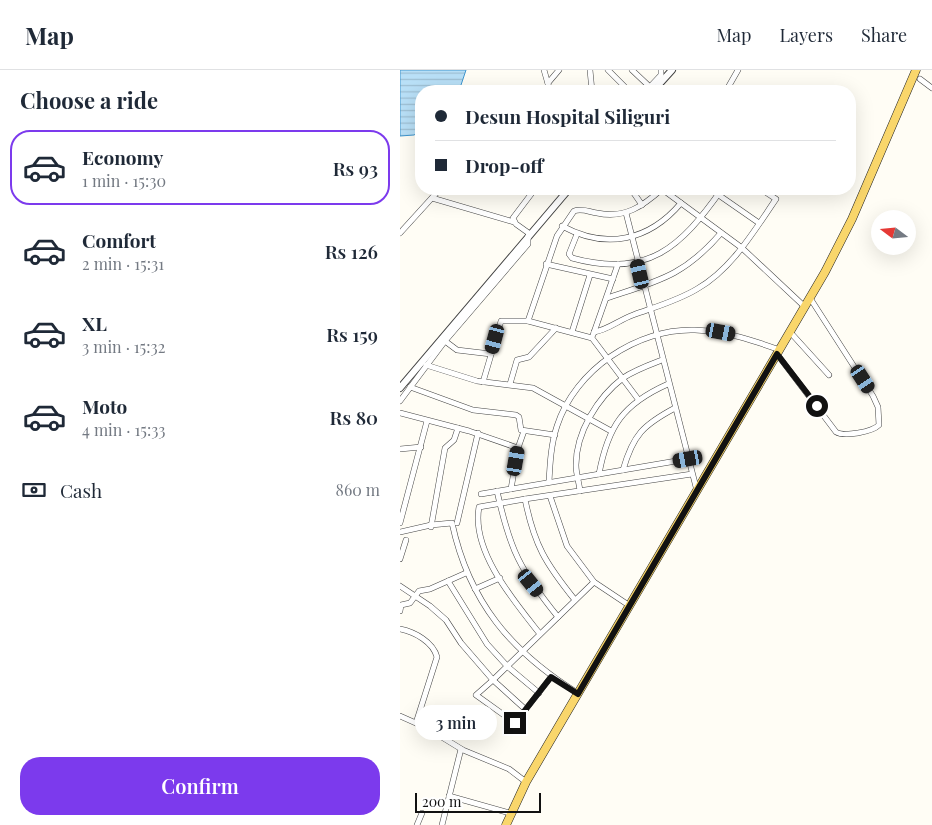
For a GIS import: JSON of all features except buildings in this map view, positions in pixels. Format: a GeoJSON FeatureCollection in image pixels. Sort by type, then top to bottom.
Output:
{"type":"FeatureCollection","features":[{"type":"Feature","properties":{"kind":"main road"},"geometry":{"type":"LineString","coordinates":[[506,825],[526,782],[841,243],[916,70]]}},
{"type":"Feature","properties":{"kind":"street"},"geometry":{"type":"LineString","coordinates":[[544,70],[549,85]]}},
{"type":"Feature","properties":{"kind":"street"},"geometry":{"type":"LineString","coordinates":[[548,82],[559,70]]}},
{"type":"Feature","properties":{"kind":"street"},"geometry":{"type":"LineString","coordinates":[[590,70],[591,85]]}},
{"type":"Feature","properties":{"kind":"street"},"geometry":{"type":"LineString","coordinates":[[608,70],[623,85]]}},
{"type":"Feature","properties":{"kind":"street"},"geometry":{"type":"LineString","coordinates":[[632,70],[645,85]]}},
{"type":"Feature","properties":{"kind":"street"},"geometry":{"type":"LineString","coordinates":[[653,85],[661,74],[661,70]]}},
{"type":"Feature","properties":{"kind":"street"},"geometry":{"type":"LineString","coordinates":[[654,85],[671,70]]}},
{"type":"Feature","properties":{"kind":"street"},"geometry":{"type":"LineString","coordinates":[[729,85],[738,70]]}},
{"type":"Feature","properties":{"kind":"street"},"geometry":{"type":"LineString","coordinates":[[920,80],[932,88]]}},
{"type":"Feature","properties":{"kind":"street"},"geometry":{"type":"LineString","coordinates":[[400,233],[435,195]]}},
{"type":"Feature","properties":{"kind":"street"},"geometry":{"type":"LineString","coordinates":[[514,222],[514,214],[531,195]]}},
{"type":"Feature","properties":{"kind":"street"},"geometry":{"type":"LineString","coordinates":[[400,388],[564,195]]}},
{"type":"Feature","properties":{"kind":"street"},"geometry":{"type":"LineString","coordinates":[[635,195],[642,205]]}},
{"type":"Feature","properties":{"kind":"street"},"geometry":{"type":"LineString","coordinates":[[528,321],[546,264],[562,226],[574,211],[579,209],[601,214],[626,213],[642,205],[654,195]]}},
{"type":"Feature","properties":{"kind":"street"},"geometry":{"type":"LineString","coordinates":[[670,195],[742,248],[805,307]]}},
{"type":"Feature","properties":{"kind":"street"},"geometry":{"type":"LineString","coordinates":[[576,234],[569,254],[572,258],[600,264],[637,262],[673,246],[701,218],[717,195]]}},
{"type":"Feature","properties":{"kind":"street"},"geometry":{"type":"LineString","coordinates":[[719,195],[759,223]]}},
{"type":"Feature","properties":{"kind":"street"},"geometry":{"type":"LineString","coordinates":[[483,382],[501,321],[528,321],[593,335],[698,289],[723,268],[742,248],[776,200],[769,195]]}},
{"type":"Feature","properties":{"kind":"street"},"geometry":{"type":"LineString","coordinates":[[432,198],[514,222],[529,235]]}},
{"type":"Feature","properties":{"kind":"street"},"geometry":{"type":"LineString","coordinates":[[562,226],[576,234],[598,240],[631,237],[654,229],[681,203]]}},
{"type":"Feature","properties":{"kind":"street"},"geometry":{"type":"LineString","coordinates":[[626,213],[649,310],[697,492]]}},
{"type":"Feature","properties":{"kind":"street"},"geometry":{"type":"LineString","coordinates":[[607,298],[643,286],[686,267],[703,253],[721,233]]}},
{"type":"Feature","properties":{"kind":"street"},"geometry":{"type":"LineString","coordinates":[[400,401],[445,341],[528,244],[529,235]]}},
{"type":"Feature","properties":{"kind":"street"},"geometry":{"type":"LineString","coordinates":[[546,264],[613,280]]}},
{"type":"Feature","properties":{"kind":"street"},"geometry":{"type":"LineString","coordinates":[[593,335],[618,264]]}},
{"type":"Feature","properties":{"kind":"street"},"geometry":{"type":"LineString","coordinates":[[572,332],[590,275]]}},
{"type":"Feature","properties":{"kind":"street"},"geometry":{"type":"LineString","coordinates":[[549,482],[555,435],[566,406],[583,381],[609,358],[640,340],[656,334],[689,330],[721,332],[741,336],[779,352],[836,432],[843,434],[873,429],[879,425],[878,407],[873,396],[810,298]]}},
{"type":"Feature","properties":{"kind":"street"},"geometry":{"type":"LineString","coordinates":[[510,384],[517,360],[529,357],[556,328]]}},
{"type":"Feature","properties":{"kind":"street"},"geometry":{"type":"LineString","coordinates":[[790,332],[829,375]]}},
{"type":"Feature","properties":{"kind":"street"},"geometry":{"type":"LineString","coordinates":[[593,335],[638,399]]}},
{"type":"Feature","properties":{"kind":"street"},"geometry":{"type":"LineString","coordinates":[[445,341],[457,350],[491,354]]}},
{"type":"Feature","properties":{"kind":"street"},"geometry":{"type":"LineString","coordinates":[[580,492],[577,478],[577,453],[589,419],[603,399],[624,378],[662,360]]}},
{"type":"Feature","properties":{"kind":"street"},"geometry":{"type":"LineString","coordinates":[[426,365],[483,382],[533,388],[611,431]]}},
{"type":"Feature","properties":{"kind":"street"},"geometry":{"type":"LineString","coordinates":[[599,474],[611,431],[620,417],[638,399],[668,384]]}},
{"type":"Feature","properties":{"kind":"street"},"geometry":{"type":"LineString","coordinates":[[410,387],[473,410],[516,415],[519,417],[519,428],[524,431],[555,435]]}},
{"type":"Feature","properties":{"kind":"street"},"geometry":{"type":"LineString","coordinates":[[623,470],[636,437],[651,421],[674,408]]}},
{"type":"Feature","properties":{"kind":"street"},"geometry":{"type":"LineString","coordinates":[[400,413],[478,433],[518,448]]}},
{"type":"Feature","properties":{"kind":"street"},"geometry":{"type":"LineString","coordinates":[[400,523],[427,421]]}},
{"type":"Feature","properties":{"kind":"street"},"geometry":{"type":"LineString","coordinates":[[431,526],[445,448],[454,440],[458,428]]}},
{"type":"Feature","properties":{"kind":"street"},"geometry":{"type":"LineString","coordinates":[[510,489],[518,448],[524,431]]}},
{"type":"Feature","properties":{"kind":"street"},"geometry":{"type":"LineString","coordinates":[[457,524],[478,433]]}},
{"type":"Feature","properties":{"kind":"street"},"geometry":{"type":"LineString","coordinates":[[400,449],[421,446]]}},
{"type":"Feature","properties":{"kind":"street"},"geometry":{"type":"LineString","coordinates":[[480,494],[688,459]]}},
{"type":"Feature","properties":{"kind":"street"},"geometry":{"type":"LineString","coordinates":[[540,634],[505,589],[483,543],[477,521],[479,507],[500,502],[580,492],[692,474]]}},
{"type":"Feature","properties":{"kind":"street"},"geometry":{"type":"LineString","coordinates":[[498,491],[506,531],[517,560],[531,583],[558,617]]}},
{"type":"Feature","properties":{"kind":"street"},"geometry":{"type":"LineString","coordinates":[[550,496],[567,546],[594,582],[630,606]]}},
{"type":"Feature","properties":{"kind":"street"},"geometry":{"type":"LineString","coordinates":[[525,499],[531,528],[539,550],[552,571],[575,600]]}},
{"type":"Feature","properties":{"kind":"street"},"geometry":{"type":"LineString","coordinates":[[400,532],[452,523],[466,573],[495,622],[522,652],[551,677],[578,694]]}},
{"type":"Feature","properties":{"kind":"street"},"geometry":{"type":"LineString","coordinates":[[400,559],[406,540]]}},
{"type":"Feature","properties":{"kind":"street"},"geometry":{"type":"LineString","coordinates":[[400,610],[401,605],[410,603],[419,591],[466,573]]}},
{"type":"Feature","properties":{"kind":"street"},"geometry":{"type":"LineString","coordinates":[[475,588],[500,578]]}},
{"type":"Feature","properties":{"kind":"street"},"geometry":{"type":"LineString","coordinates":[[448,581],[477,630],[508,667],[539,693]]}},
{"type":"Feature","properties":{"kind":"street"},"geometry":{"type":"LineString","coordinates":[[515,723],[476,695],[508,667],[594,582]]}},
{"type":"Feature","properties":{"kind":"street"},"geometry":{"type":"LineString","coordinates":[[400,586],[446,620],[461,643],[494,680],[525,709]]}},
{"type":"Feature","properties":{"kind":"street"},"geometry":{"type":"LineString","coordinates":[[400,629],[415,634],[431,646],[436,658],[416,723]]}},
{"type":"Feature","properties":{"kind":"street"},"geometry":{"type":"LineString","coordinates":[[508,732],[551,677]]}},
{"type":"Feature","properties":{"kind":"street"},"geometry":{"type":"LineString","coordinates":[[400,716],[461,749],[509,769],[526,782]]}},
{"type":"Feature","properties":{"kind":"street"},"geometry":{"type":"LineString","coordinates":[[442,825],[461,749]]}},
{"type":"Feature","properties":{"kind":"street"},"geometry":{"type":"LineString","coordinates":[[449,796],[510,813]]}},
{"type":"Feature","properties":{"kind":"street"},"geometry":{"type":"LineString","coordinates":[[417,825],[422,813]]}},
{"type":"Feature","properties":{"kind":"water"},"geometry":{"type":"Polygon","coordinates":[[[400,70],[466,70],[461,85],[415,85],[415,134],[400,136],[400,70]]]}},
{"type":"Feature","properties":{"kind":"route"},"geometry":{"type":"LineString","coordinates":[[515,723],[551,677],[578,694],[777,354],[817,406]]}}]}
